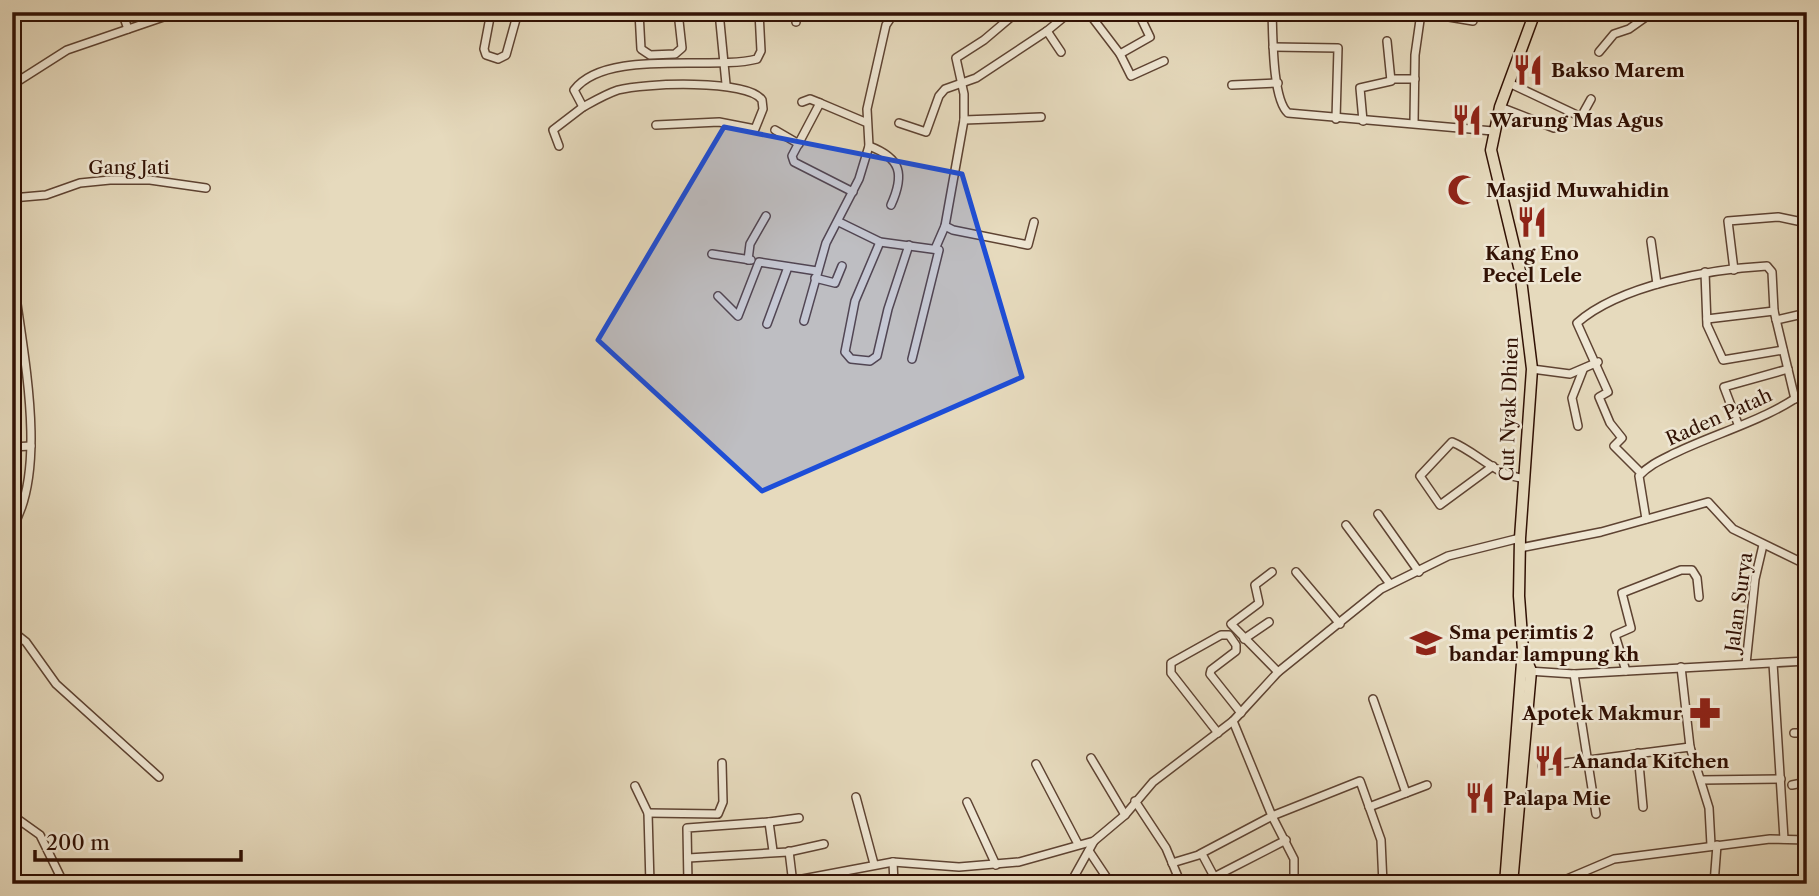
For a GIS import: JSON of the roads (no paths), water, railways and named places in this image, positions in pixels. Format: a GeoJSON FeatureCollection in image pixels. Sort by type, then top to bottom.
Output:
{"type":"FeatureCollection","features":[{"type":"Feature","properties":{"kind":"main road","name":"Cut Nyak Dhien"},"geometry":{"type":"LineString","coordinates":[[1509,871],[1526,671],[1519,596],[1520,543],[1532,369],[1520,271],[1493,166],[1493,131],[1535,12]]}},
{"type":"Feature","properties":{"kind":"main road"},"geometry":{"type":"LineString","coordinates":[[1505,884],[1509,871]]}},
{"type":"Feature","properties":{"kind":"main road"},"geometry":{"type":"LineString","coordinates":[[1509,871],[1512,884]]}},
{"type":"Feature","properties":{"kind":"street"},"geometry":{"type":"LineString","coordinates":[[122,12],[128,29]]}},
{"type":"Feature","properties":{"kind":"street"},"geometry":{"type":"LineString","coordinates":[[12,85],[67,50],[178,12]]}},
{"type":"Feature","properties":{"kind":"street"},"geometry":{"type":"LineString","coordinates":[[491,12],[484,50],[486,55],[498,59],[506,55],[518,12]]}},
{"type":"Feature","properties":{"kind":"street"},"geometry":{"type":"LineString","coordinates":[[639,12],[641,49],[650,55],[675,54],[682,48],[678,12]]}},
{"type":"Feature","properties":{"kind":"street"},"geometry":{"type":"LineString","coordinates":[[719,12],[726,84]]}},
{"type":"Feature","properties":{"kind":"street"},"geometry":{"type":"LineString","coordinates":[[583,107],[576,96],[575,87],[611,68],[752,60],[760,55],[758,12]]}},
{"type":"Feature","properties":{"kind":"street"},"geometry":{"type":"LineString","coordinates":[[796,12],[796,22]]}},
{"type":"Feature","properties":{"kind":"street"},"geometry":{"type":"LineString","coordinates":[[803,321],[826,243],[853,192],[869,146],[865,122],[886,25],[892,16],[902,12]]}},
{"type":"Feature","properties":{"kind":"street"},"geometry":{"type":"LineString","coordinates":[[912,12],[937,12]]}},
{"type":"Feature","properties":{"kind":"street"},"geometry":{"type":"LineString","coordinates":[[935,249],[945,226],[964,120],[962,84],[956,58],[984,40],[1017,12]]}},
{"type":"Feature","properties":{"kind":"street"},"geometry":{"type":"LineString","coordinates":[[899,123],[926,132],[939,96],[946,89],[962,84],[1047,31],[1070,12]]}},
{"type":"Feature","properties":{"kind":"street"},"geometry":{"type":"LineString","coordinates":[[1087,12],[1120,54],[1131,76],[1164,61]]}},
{"type":"Feature","properties":{"kind":"street"},"geometry":{"type":"LineString","coordinates":[[1120,54],[1150,37],[1139,12]]}},
{"type":"Feature","properties":{"kind":"street"},"geometry":{"type":"LineString","coordinates":[[1272,12],[1273,47],[1285,111],[1336,119],[1414,122],[1493,131]]}},
{"type":"Feature","properties":{"kind":"street"},"geometry":{"type":"LineString","coordinates":[[1414,122],[1420,12],[1473,21]]}},
{"type":"Feature","properties":{"kind":"street"},"geometry":{"type":"LineString","coordinates":[[1600,52],[1614,34],[1629,29],[1653,12]]}},
{"type":"Feature","properties":{"kind":"street"},"geometry":{"type":"LineString","coordinates":[[1047,31],[1061,52]]}},
{"type":"Feature","properties":{"kind":"street"},"geometry":{"type":"LineString","coordinates":[[1363,121],[1360,88],[1387,84],[1391,79],[1387,41]]}},
{"type":"Feature","properties":{"kind":"street"},"geometry":{"type":"LineString","coordinates":[[1273,47],[1338,48],[1336,119]]}},
{"type":"Feature","properties":{"kind":"street"},"geometry":{"type":"LineString","coordinates":[[1391,79],[1415,79]]}},
{"type":"Feature","properties":{"kind":"street"},"geometry":{"type":"LineString","coordinates":[[1232,85],[1278,83]]}},
{"type":"Feature","properties":{"kind":"street"},"geometry":{"type":"LineString","coordinates":[[1509,83],[1581,117],[1591,99]]}},
{"type":"Feature","properties":{"kind":"street"},"geometry":{"type":"LineString","coordinates":[[559,146],[553,130],[583,107],[626,89],[726,84],[755,92],[762,100],[763,109],[755,130],[719,122],[656,125]]}},
{"type":"Feature","properties":{"kind":"street"},"geometry":{"type":"LineString","coordinates":[[802,102],[812,99],[865,122]]}},
{"type":"Feature","properties":{"kind":"street"},"geometry":{"type":"LineString","coordinates":[[820,103],[792,156],[794,162],[853,192]]}},
{"type":"Feature","properties":{"kind":"street"},"geometry":{"type":"LineString","coordinates":[[1500,107],[1554,128]]}},
{"type":"Feature","properties":{"kind":"street"},"geometry":{"type":"LineString","coordinates":[[964,120],[1041,117]]}},
{"type":"Feature","properties":{"kind":"street"},"geometry":{"type":"LineString","coordinates":[[775,130],[799,144]]}},
{"type":"Feature","properties":{"kind":"street"},"geometry":{"type":"LineString","coordinates":[[869,146],[890,155],[897,167],[898,189],[891,205]]}},
{"type":"Feature","properties":{"kind":"street","name":"Gang Jati"},"geometry":{"type":"LineString","coordinates":[[12,198],[46,195],[80,183],[110,180],[159,180],[206,188]]}},
{"type":"Feature","properties":{"kind":"street"},"geometry":{"type":"LineString","coordinates":[[748,260],[750,244],[766,216]]}},
{"type":"Feature","properties":{"kind":"street"},"geometry":{"type":"LineString","coordinates":[[1734,270],[1727,221],[1788,217],[1807,223]]}},
{"type":"Feature","properties":{"kind":"street"},"geometry":{"type":"LineString","coordinates":[[839,222],[880,242],[935,249],[940,256],[912,359]]}},
{"type":"Feature","properties":{"kind":"street"},"geometry":{"type":"LineString","coordinates":[[945,226],[1028,245],[1034,222]]}},
{"type":"Feature","properties":{"kind":"street"},"geometry":{"type":"LineString","coordinates":[[1651,241],[1657,284]]}},
{"type":"Feature","properties":{"kind":"street"},"geometry":{"type":"LineString","coordinates":[[880,242],[851,314],[845,352],[851,359],[870,361],[877,356],[888,309],[909,246]]}},
{"type":"Feature","properties":{"kind":"street"},"geometry":{"type":"LineString","coordinates":[[712,254],[788,267],[816,274],[835,283],[842,266]]}},
{"type":"Feature","properties":{"kind":"street"},"geometry":{"type":"LineString","coordinates":[[718,296],[735,315],[741,314],[759,262]]}},
{"type":"Feature","properties":{"kind":"street"},"geometry":{"type":"LineString","coordinates":[[12,265],[31,446],[28,492],[12,528]]}},
{"type":"Feature","properties":{"kind":"street"},"geometry":{"type":"LineString","coordinates":[[767,324],[788,267]]}},
{"type":"Feature","properties":{"kind":"street"},"geometry":{"type":"LineString","coordinates":[[1646,519],[1639,482],[1642,472],[1614,446],[1622,438],[1610,423],[1598,397],[1608,393],[1598,362],[1577,323],[1597,310],[1657,284],[1704,272],[1769,267],[1774,311],[1795,399]]}},
{"type":"Feature","properties":{"kind":"street"},"geometry":{"type":"LineString","coordinates":[[1704,272],[1708,330],[1723,360],[1783,350]]}},
{"type":"Feature","properties":{"kind":"street"},"geometry":{"type":"LineString","coordinates":[[1707,319],[1774,311]]}},
{"type":"Feature","properties":{"kind":"street"},"geometry":{"type":"LineString","coordinates":[[1776,320],[1805,313],[1807,331]]}},
{"type":"Feature","properties":{"kind":"street"},"geometry":{"type":"LineString","coordinates":[[1532,369],[1564,374],[1598,362]]}},
{"type":"Feature","properties":{"kind":"street"},"geometry":{"type":"LineString","coordinates":[[1578,426],[1572,398],[1583,369]]}},
{"type":"Feature","properties":{"kind":"street"},"geometry":{"type":"LineString","coordinates":[[1738,424],[1723,392],[1724,387],[1788,369]]}},
{"type":"Feature","properties":{"kind":"street","name":"Raden Patah"},"geometry":{"type":"LineString","coordinates":[[1642,472],[1795,399],[1807,390]]}},
{"type":"Feature","properties":{"kind":"street"},"geometry":{"type":"LineString","coordinates":[[1493,466],[1440,505],[1420,476],[1452,442],[1493,466],[1508,478],[1525,478]]}},
{"type":"Feature","properties":{"kind":"street"},"geometry":{"type":"LineString","coordinates":[[12,447],[31,446]]}},
{"type":"Feature","properties":{"kind":"street"},"geometry":{"type":"LineString","coordinates":[[1070,884],[1094,841],[1125,814],[1153,782],[1233,722],[1278,672],[1390,584],[1465,551],[1646,519],[1710,502],[1733,529],[1807,565]]}},
{"type":"Feature","properties":{"kind":"street"},"geometry":{"type":"LineString","coordinates":[[1378,513],[1419,572]]}},
{"type":"Feature","properties":{"kind":"street"},"geometry":{"type":"LineString","coordinates":[[1346,525],[1390,584]]}},
{"type":"Feature","properties":{"kind":"street","name":"Jalan Surya"},"geometry":{"type":"LineString","coordinates":[[1746,664],[1755,579],[1763,545]]}},
{"type":"Feature","properties":{"kind":"street"},"geometry":{"type":"LineString","coordinates":[[1626,671],[1615,635],[1631,628],[1622,593],[1681,570],[1692,570],[1697,578],[1699,597]]}},
{"type":"Feature","properties":{"kind":"street"},"geometry":{"type":"LineString","coordinates":[[1272,572],[1255,585],[1259,603],[1232,622],[1231,626],[1278,672]]}},
{"type":"Feature","properties":{"kind":"street"},"geometry":{"type":"LineString","coordinates":[[1296,572],[1340,624]]}},
{"type":"Feature","properties":{"kind":"street"},"geometry":{"type":"LineString","coordinates":[[1244,639],[1269,622]]}},
{"type":"Feature","properties":{"kind":"street"},"geometry":{"type":"LineString","coordinates":[[12,631],[26,642],[56,684],[159,776]]}},
{"type":"Feature","properties":{"kind":"street"},"geometry":{"type":"LineString","coordinates":[[1218,733],[1171,673],[1171,663],[1221,635],[1229,635],[1236,645],[1236,651],[1211,670],[1210,674],[1241,713]]}},
{"type":"Feature","properties":{"kind":"street"},"geometry":{"type":"LineString","coordinates":[[1526,671],[1574,674],[1807,661]]}},
{"type":"Feature","properties":{"kind":"street"},"geometry":{"type":"LineString","coordinates":[[1773,663],[1784,839]]}},
{"type":"Feature","properties":{"kind":"street"},"geometry":{"type":"LineString","coordinates":[[1681,667],[1690,747],[1711,823],[1714,884]]}},
{"type":"Feature","properties":{"kind":"street"},"geometry":{"type":"LineString","coordinates":[[1574,674],[1596,814]]}},
{"type":"Feature","properties":{"kind":"street"},"geometry":{"type":"LineString","coordinates":[[1373,699],[1406,793]]}},
{"type":"Feature","properties":{"kind":"street"},"geometry":{"type":"LineString","coordinates":[[1233,722],[1272,816],[1294,859],[1294,884]]}},
{"type":"Feature","properties":{"kind":"street"},"geometry":{"type":"LineString","coordinates":[[1794,733],[1807,733]]}},
{"type":"Feature","properties":{"kind":"street"},"geometry":{"type":"LineString","coordinates":[[1542,766],[1690,747]]}},
{"type":"Feature","properties":{"kind":"street"},"geometry":{"type":"LineString","coordinates":[[1638,753],[1643,807]]}},
{"type":"Feature","properties":{"kind":"street"},"geometry":{"type":"LineString","coordinates":[[1091,758],[1125,814]]}},
{"type":"Feature","properties":{"kind":"street"},"geometry":{"type":"LineString","coordinates":[[648,813],[718,814],[723,802],[722,763]]}},
{"type":"Feature","properties":{"kind":"street"},"geometry":{"type":"LineString","coordinates":[[1036,764],[1079,844]]}},
{"type":"Feature","properties":{"kind":"street"},"geometry":{"type":"LineString","coordinates":[[1701,780],[1781,779]]}},
{"type":"Feature","properties":{"kind":"street"},"geometry":{"type":"LineString","coordinates":[[1172,863],[1200,854],[1272,816],[1360,781],[1381,840],[1383,884]]}},
{"type":"Feature","properties":{"kind":"street"},"geometry":{"type":"LineString","coordinates":[[1792,785],[1807,782]]}},
{"type":"Feature","properties":{"kind":"street"},"geometry":{"type":"LineString","coordinates":[[1369,807],[1427,785]]}},
{"type":"Feature","properties":{"kind":"street"},"geometry":{"type":"LineString","coordinates":[[635,786],[648,813],[650,884]]}},
{"type":"Feature","properties":{"kind":"street"},"geometry":{"type":"LineString","coordinates":[[856,797],[874,864]]}},
{"type":"Feature","properties":{"kind":"street"},"geometry":{"type":"LineString","coordinates":[[967,802],[996,865]]}},
{"type":"Feature","properties":{"kind":"street"},"geometry":{"type":"LineString","coordinates":[[1135,802],[1172,863],[1181,884]]}},
{"type":"Feature","properties":{"kind":"street"},"geometry":{"type":"LineString","coordinates":[[12,815],[40,835],[64,884]]}},
{"type":"Feature","properties":{"kind":"street"},"geometry":{"type":"LineString","coordinates":[[688,884],[687,828],[799,818]]}},
{"type":"Feature","properties":{"kind":"street"},"geometry":{"type":"LineString","coordinates":[[769,822],[773,851]]}},
{"type":"Feature","properties":{"kind":"street"},"geometry":{"type":"LineString","coordinates":[[1555,884],[1614,859],[1714,845],[1784,839],[1807,840]]}},
{"type":"Feature","properties":{"kind":"street"},"geometry":{"type":"LineString","coordinates":[[1200,854],[1216,881],[1286,840]]}},
{"type":"Feature","properties":{"kind":"street"},"geometry":{"type":"LineString","coordinates":[[776,884],[893,862],[950,867],[996,865],[1051,854],[1094,841]]}},
{"type":"Feature","properties":{"kind":"street"},"geometry":{"type":"LineString","coordinates":[[688,858],[789,851],[824,844]]}},
{"type":"Feature","properties":{"kind":"street"},"geometry":{"type":"LineString","coordinates":[[789,851],[792,883]]}},
{"type":"Feature","properties":{"kind":"street"},"geometry":{"type":"LineString","coordinates":[[1088,851],[1111,884]]}},
{"type":"Feature","properties":{"kind":"street"},"geometry":{"type":"LineString","coordinates":[[893,862],[894,884]]}},
{"type":"Feature","properties":{"kind":"street"},"geometry":{"type":"LineString","coordinates":[[823,874],[825,884]]}},
{"type":"Feature","properties":{"kind":"place","name":"Bakso Marem"},"geometry":{"type":"Point","coordinates":[1528,70]}},
{"type":"Feature","properties":{"kind":"place","name":"Warung Mas Agus"},"geometry":{"type":"Point","coordinates":[1467,120]}},
{"type":"Feature","properties":{"kind":"place","name":"Masjid Muwahidin"},"geometry":{"type":"Point","coordinates":[1463,190]}},
{"type":"Feature","properties":{"kind":"place","name":"Kang Eno Pecel Lele"},"geometry":{"type":"Point","coordinates":[1532,222]}},
{"type":"Feature","properties":{"kind":"place","name":"Sma perimtis 2 bandar lampung kh"},"geometry":{"type":"Point","coordinates":[1426,643]}},
{"type":"Feature","properties":{"kind":"place","name":"Apotek Makmur"},"geometry":{"type":"Point","coordinates":[1705,713]}},
{"type":"Feature","properties":{"kind":"place","name":"Ananda Kitchen"},"geometry":{"type":"Point","coordinates":[1549,761]}},
{"type":"Feature","properties":{"kind":"place","name":"Palapa Mie"},"geometry":{"type":"Point","coordinates":[1480,798]}}]}
